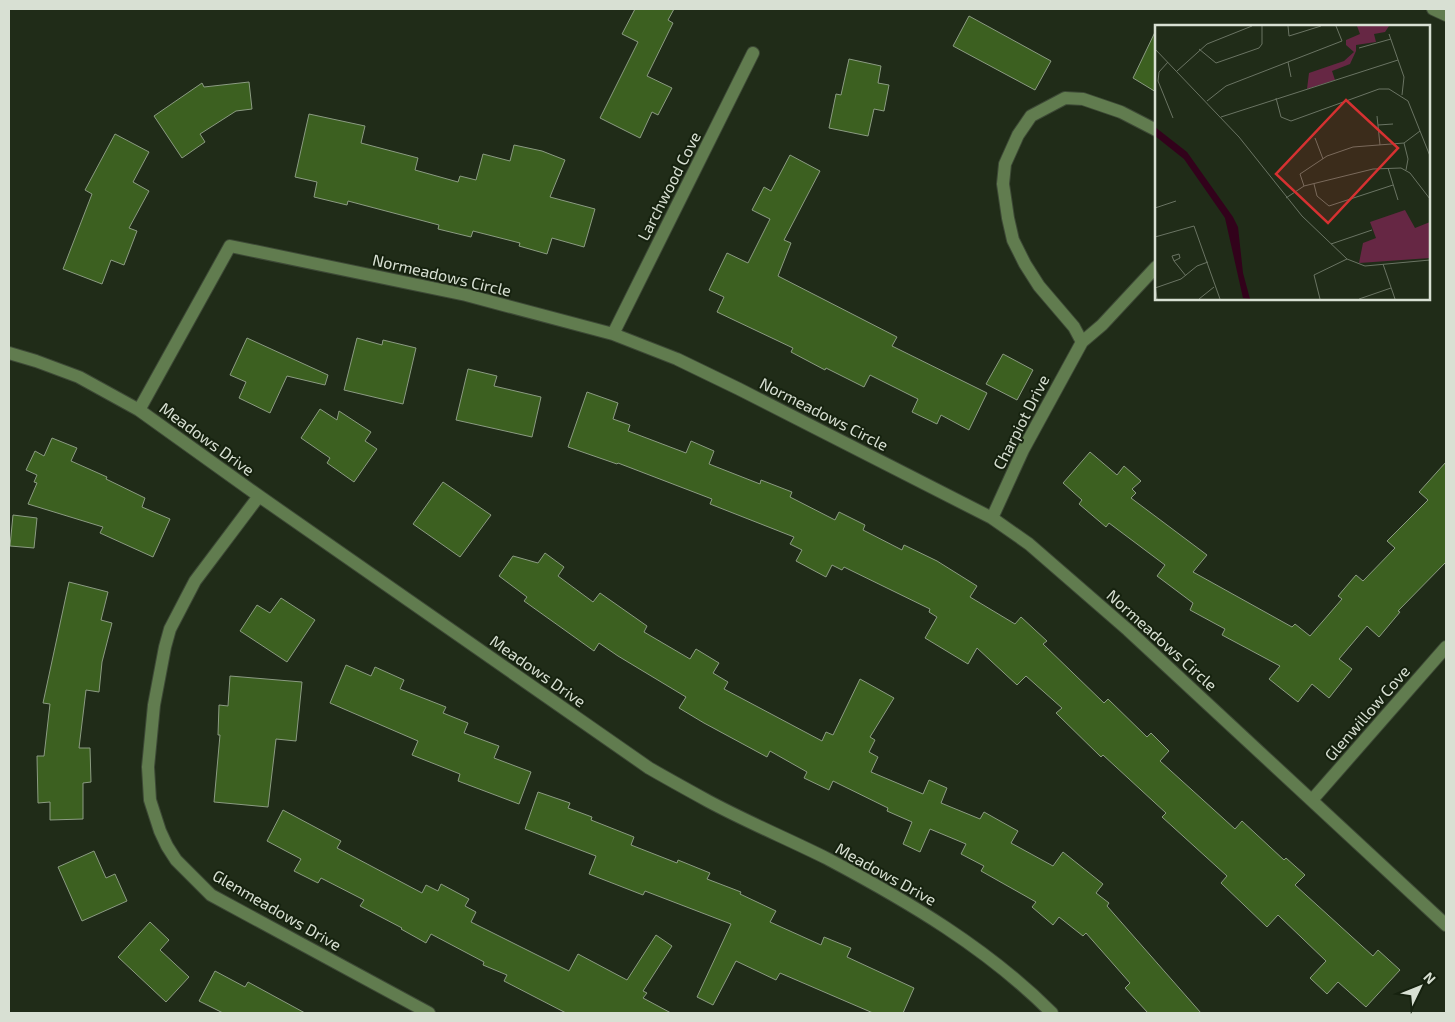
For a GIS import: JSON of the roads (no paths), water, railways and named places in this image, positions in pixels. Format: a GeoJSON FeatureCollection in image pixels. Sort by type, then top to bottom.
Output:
{"type":"FeatureCollection","features":[{"type":"Feature","properties":{"kind":"street"},"geometry":{"type":"LineString","coordinates":[[1433,9],[1446,15]]}},
{"type":"Feature","properties":{"kind":"street","name":"Larchwood Cove"},"geometry":{"type":"LineString","coordinates":[[613,334],[753,53]]}},
{"type":"Feature","properties":{"kind":"street"},"geometry":{"type":"LineString","coordinates":[[1155,129],[1121,112],[1083,99],[1065,98],[1031,116],[1018,135],[1005,164],[1003,184],[1013,240],[1039,286],[1074,327],[1082,342],[1102,325],[1155,268]]}},
{"type":"Feature","properties":{"kind":"street","name":"Normeadows Circle"},"geometry":{"type":"LineString","coordinates":[[139,410],[230,246],[466,295],[613,334],[677,359],[992,518],[1029,544],[1128,630],[1446,925]]}},
{"type":"Feature","properties":{"kind":"street","name":"Charpiot Drive"},"geometry":{"type":"LineString","coordinates":[[992,518],[1023,450],[1082,342]]}},
{"type":"Feature","properties":{"kind":"street","name":"Meadows Drive"},"geometry":{"type":"LineString","coordinates":[[9,353],[79,377],[139,410],[648,768],[709,802],[828,860],[924,914],[998,964],[1052,1013]]}},
{"type":"Feature","properties":{"kind":"street","name":"Glenmeadows Drive"},"geometry":{"type":"LineString","coordinates":[[259,496],[195,581],[170,630],[154,705],[148,767],[150,800],[160,831],[176,860],[211,894],[429,1013]]}},
{"type":"Feature","properties":{"kind":"street","name":"Glenwillow Cove"},"geometry":{"type":"LineString","coordinates":[[1312,800],[1446,647]]}}]}
